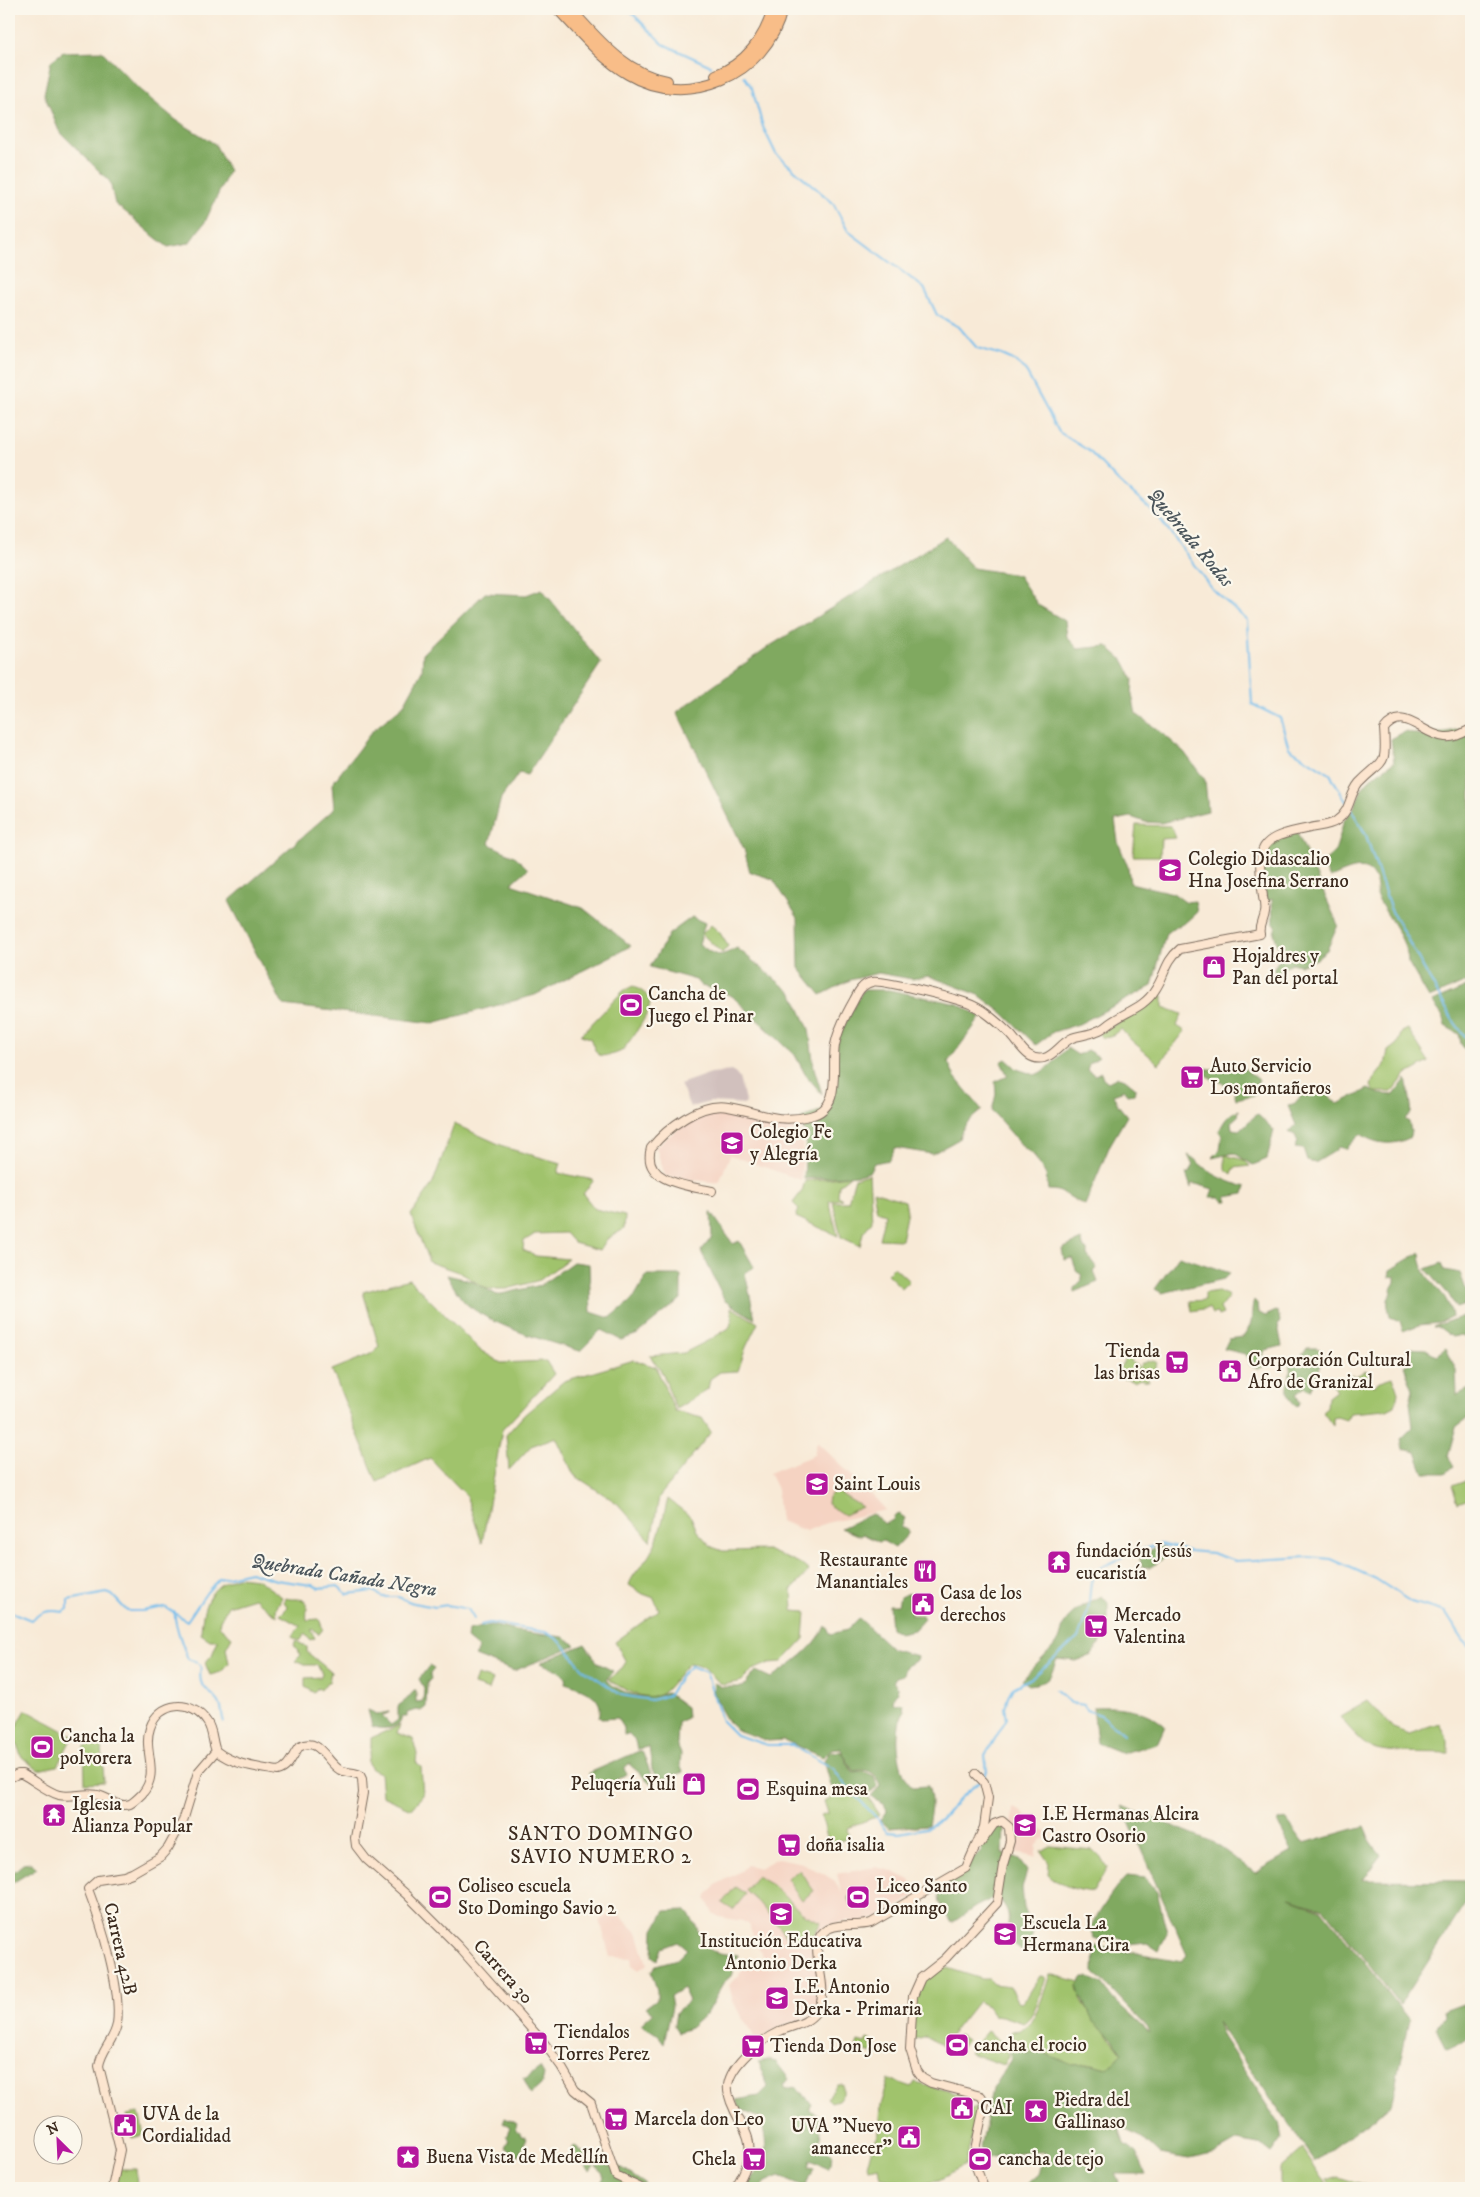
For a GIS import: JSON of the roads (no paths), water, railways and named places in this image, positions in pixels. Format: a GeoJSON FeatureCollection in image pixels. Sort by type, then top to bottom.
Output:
{"type":"FeatureCollection","features":[{"type":"Feature","properties":{"kind":"highway"},"geometry":{"type":"LineString","coordinates":[[558,9],[608,58],[628,74],[655,85],[685,88],[709,85],[741,70],[755,58],[768,41],[782,9]]}},
{"type":"Feature","properties":{"kind":"highway"},"geometry":{"type":"LineString","coordinates":[[570,9],[609,49],[630,67],[656,78],[683,82],[710,77],[727,70],[742,60],[768,26],[773,9]]}},
{"type":"Feature","properties":{"kind":"street"},"geometry":{"type":"LineString","coordinates":[[712,1191],[662,1178],[655,1171],[650,1161],[650,1148],[693,1114],[714,1108],[727,1106],[774,1119],[810,1116],[820,1112],[830,1102],[834,1090],[837,1035],[847,1012],[861,988],[866,984],[873,981],[892,984],[974,1006],[1010,1034],[1023,1051],[1031,1057],[1046,1057],[1072,1038],[1099,1031],[1143,1004],[1156,990],[1163,972],[1174,954],[1180,949],[1260,934],[1258,928],[1264,911],[1259,873],[1260,858],[1266,842],[1274,837],[1334,823],[1344,815],[1358,785],[1382,762],[1385,756],[1384,729],[1391,721],[1401,719],[1409,721],[1444,737],[1456,736],[1471,729]]}},
{"type":"Feature","properties":{"kind":"street"},"geometry":{"type":"LineString","coordinates":[[9,1778],[18,1774],[60,1795],[99,1795],[122,1805],[130,1804],[138,1799],[146,1789],[151,1778],[150,1729],[154,1720],[166,1709],[176,1705],[184,1705],[193,1709],[207,1722],[216,1751]]}},
{"type":"Feature","properties":{"kind":"street","name":"Carrera 30"},"geometry":{"type":"LineString","coordinates":[[216,1751],[240,1764],[278,1771],[288,1765],[299,1747],[311,1744],[318,1746],[339,1769],[355,1773],[362,1779],[363,1793],[355,1838],[356,1846],[366,1859],[407,1895],[458,1946],[544,2043],[561,2066],[575,2090],[591,2103],[616,2176],[641,2188]]}},
{"type":"Feature","properties":{"kind":"street","name":"Carrera 42B"},"geometry":{"type":"LineString","coordinates":[[112,2188],[120,2150],[98,2066],[100,2056],[109,2045],[117,2025],[118,2005],[108,1954],[98,1916],[88,1889],[98,1880],[124,1876],[160,1857],[175,1838],[198,1772],[216,1751]]}},
{"type":"Feature","properties":{"kind":"street"},"geometry":{"type":"LineString","coordinates":[[735,2188],[747,2165],[750,2151],[748,2138],[730,2101],[728,2085],[735,2069],[757,2045],[791,2026],[803,2024],[816,2012],[824,1990],[816,1958],[817,1947],[820,1936],[828,1929],[839,1926],[861,1926],[882,1918],[966,1868],[984,1827],[988,1798],[984,1782],[976,1774]]}},
{"type":"Feature","properties":{"kind":"street"},"geometry":{"type":"LineString","coordinates":[[975,1850],[994,1824],[1002,1821],[1009,1827],[1010,1841],[1003,1865],[996,1903],[946,1959],[921,1978],[913,1996],[910,2031],[913,2061],[922,2078],[931,2083],[981,2096],[986,2102],[973,2159],[984,2188]]}},
{"type":"Feature","properties":{"kind":"waterway","name":"Quebrada Rodas"},"geometry":{"type":"LineString","coordinates":[[628,9],[663,44],[711,66]]}},
{"type":"Feature","properties":{"kind":"waterway","name":"Quebrada Rodas"},"geometry":{"type":"LineString","coordinates":[[744,76],[752,88],[763,127],[776,154],[833,203],[848,231],[924,288],[937,315],[959,327],[977,348],[1002,355],[1024,368],[1059,432],[1089,451],[1119,482],[1158,516],[1212,589],[1247,620],[1252,704],[1280,718],[1289,748],[1330,774],[1347,803]]}},
{"type":"Feature","properties":{"kind":"waterway","name":"Quebrada Rodas"},"geometry":{"type":"LineString","coordinates":[[1351,809],[1366,835],[1390,908],[1452,1019],[1471,1044]]}},
{"type":"Feature","properties":{"kind":"waterway","name":"Quebrada Cañada Negra"},"geometry":{"type":"LineString","coordinates":[[983,1778],[987,1771],[985,1756],[1007,1718],[1005,1707],[1013,1688],[1033,1677],[1078,1638],[1088,1611],[1091,1582],[1100,1568],[1137,1551],[1160,1544],[1189,1551],[1212,1553],[1236,1561],[1308,1557],[1331,1559],[1376,1579],[1411,1602],[1445,1612],[1463,1640],[1471,1648]]}},
{"type":"Feature","properties":{"kind":"waterway","name":"Quebrada Cañada Negra"},"geometry":{"type":"LineString","coordinates":[[9,1611],[31,1620],[46,1612],[63,1612],[68,1609],[68,1600],[107,1593],[112,1595],[127,1611],[142,1611],[165,1607],[187,1621],[207,1592],[219,1579],[250,1572],[276,1580],[312,1585],[319,1588],[338,1586],[347,1594],[374,1591],[382,1597],[398,1597],[413,1603],[435,1607],[447,1605],[468,1609],[474,1619]]}},
{"type":"Feature","properties":{"kind":"waterway"},"geometry":{"type":"LineString","coordinates":[[175,1612],[177,1628],[188,1659],[197,1662],[201,1667],[202,1684],[220,1703],[224,1722]]}},
{"type":"Feature","properties":{"kind":"waterway","name":"Quebrada Cañada Negra"},"geometry":{"type":"LineString","coordinates":[[481,1625],[490,1623],[545,1632],[563,1644],[582,1668],[621,1695],[651,1700],[669,1695],[681,1675],[691,1666],[706,1672],[722,1721],[736,1735],[767,1745],[792,1745],[834,1769],[845,1785],[875,1816],[887,1832],[899,1833],[926,1828],[941,1820],[959,1799],[979,1782]]}},
{"type":"Feature","properties":{"kind":"waterway"},"geometry":{"type":"LineString","coordinates":[[1056,1690],[1071,1703],[1084,1705],[1086,1710],[1101,1715],[1124,1734]]}},
{"type":"Feature","properties":{"kind":"place","name":"Colegio Didascalio Hna Josefina Serrano"},"geometry":{"type":"Point","coordinates":[1170,870]}},
{"type":"Feature","properties":{"kind":"place","name":"Hojaldres y Pan del portal"},"geometry":{"type":"Point","coordinates":[1214,967]}},
{"type":"Feature","properties":{"kind":"place","name":"Cancha de Juego el Pinar"},"geometry":{"type":"Point","coordinates":[631,1005]}},
{"type":"Feature","properties":{"kind":"place","name":"Auto Servicio Los montañeros"},"geometry":{"type":"Point","coordinates":[1192,1077]}},
{"type":"Feature","properties":{"kind":"place","name":"Colegio Fe y Alegría"},"geometry":{"type":"Point","coordinates":[732,1143]}},
{"type":"Feature","properties":{"kind":"place","name":"Tienda las brisas"},"geometry":{"type":"Point","coordinates":[1177,1362]}},
{"type":"Feature","properties":{"kind":"place","name":"Corporación Cultural Afro de Granizal"},"geometry":{"type":"Point","coordinates":[1230,1371]}},
{"type":"Feature","properties":{"kind":"place","name":"Saint Louis"},"geometry":{"type":"Point","coordinates":[817,1484]}},
{"type":"Feature","properties":{"kind":"place","name":"fundación Jesús eucaristía"},"geometry":{"type":"Point","coordinates":[1059,1562]}},
{"type":"Feature","properties":{"kind":"place","name":"Restaurante Manantiales"},"geometry":{"type":"Point","coordinates":[925,1571]}},
{"type":"Feature","properties":{"kind":"place","name":"Casa de los derechos"},"geometry":{"type":"Point","coordinates":[923,1604]}},
{"type":"Feature","properties":{"kind":"place","name":"Mercado Valentina"},"geometry":{"type":"Point","coordinates":[1096,1626]}},
{"type":"Feature","properties":{"kind":"place","name":"Cancha la polvorera"},"geometry":{"type":"Point","coordinates":[42,1747]}},
{"type":"Feature","properties":{"kind":"place","name":"Peluqería Yuli"},"geometry":{"type":"Point","coordinates":[694,1784]}},
{"type":"Feature","properties":{"kind":"place","name":"Esquina mesa"},"geometry":{"type":"Point","coordinates":[748,1789]}},
{"type":"Feature","properties":{"kind":"place","name":"Iglesia Alianza Popular"},"geometry":{"type":"Point","coordinates":[54,1815]}},
{"type":"Feature","properties":{"kind":"place","name":"I.E Hermanas Alcira Castro Osorio"},"geometry":{"type":"Point","coordinates":[1025,1825]}},
{"type":"Feature","properties":{"kind":"place","name":"doña isalia"},"geometry":{"type":"Point","coordinates":[789,1845]}},
{"type":"Feature","properties":{"kind":"place","name":"Coliseo escuela Sto Domingo Savio 2"},"geometry":{"type":"Point","coordinates":[440,1897]}},
{"type":"Feature","properties":{"kind":"place","name":"Liceo Santo Domingo"},"geometry":{"type":"Point","coordinates":[858,1897]}},
{"type":"Feature","properties":{"kind":"place","name":"Institución Educativa Antonio Derka"},"geometry":{"type":"Point","coordinates":[781,1914]}},
{"type":"Feature","properties":{"kind":"place","name":"Escuela La Hermana Cira"},"geometry":{"type":"Point","coordinates":[1005,1934]}},
{"type":"Feature","properties":{"kind":"place","name":"I.E. Antonio Derka - Primaria"},"geometry":{"type":"Point","coordinates":[777,1998]}},
{"type":"Feature","properties":{"kind":"place","name":"Tiendalos Torres Perez"},"geometry":{"type":"Point","coordinates":[536,2043]}},
{"type":"Feature","properties":{"kind":"place","name":"cancha el rocio"},"geometry":{"type":"Point","coordinates":[957,2045]}},
{"type":"Feature","properties":{"kind":"place","name":"Tienda Don Jose"},"geometry":{"type":"Point","coordinates":[753,2046]}},
{"type":"Feature","properties":{"kind":"place","name":"CAI"},"geometry":{"type":"Point","coordinates":[962,2108]}},
{"type":"Feature","properties":{"kind":"place","name":"Piedra del Gallinaso"},"geometry":{"type":"Point","coordinates":[1036,2111]}},
{"type":"Feature","properties":{"kind":"place","name":"Marcela don Leo"},"geometry":{"type":"Point","coordinates":[616,2119]}},
{"type":"Feature","properties":{"kind":"place","name":"UVA de la Cordialidad"},"geometry":{"type":"Point","coordinates":[125,2125]}},
{"type":"Feature","properties":{"kind":"place","name":"UVA \"Nuevo amanecer\""},"geometry":{"type":"Point","coordinates":[909,2137]}},
{"type":"Feature","properties":{"kind":"place","name":"Buena Vista de Medellín"},"geometry":{"type":"Point","coordinates":[408,2157]}},
{"type":"Feature","properties":{"kind":"place","name":"Chela"},"geometry":{"type":"Point","coordinates":[754,2159]}},
{"type":"Feature","properties":{"kind":"place","name":"cancha de tejo"},"geometry":{"type":"Point","coordinates":[980,2159]}},
{"type":"Feature","properties":{"kind":"district","name":"SANTO DOMINGO SAVIO NUMERO 2"},"geometry":{"type":"Point","coordinates":[601,1846]}}]}
